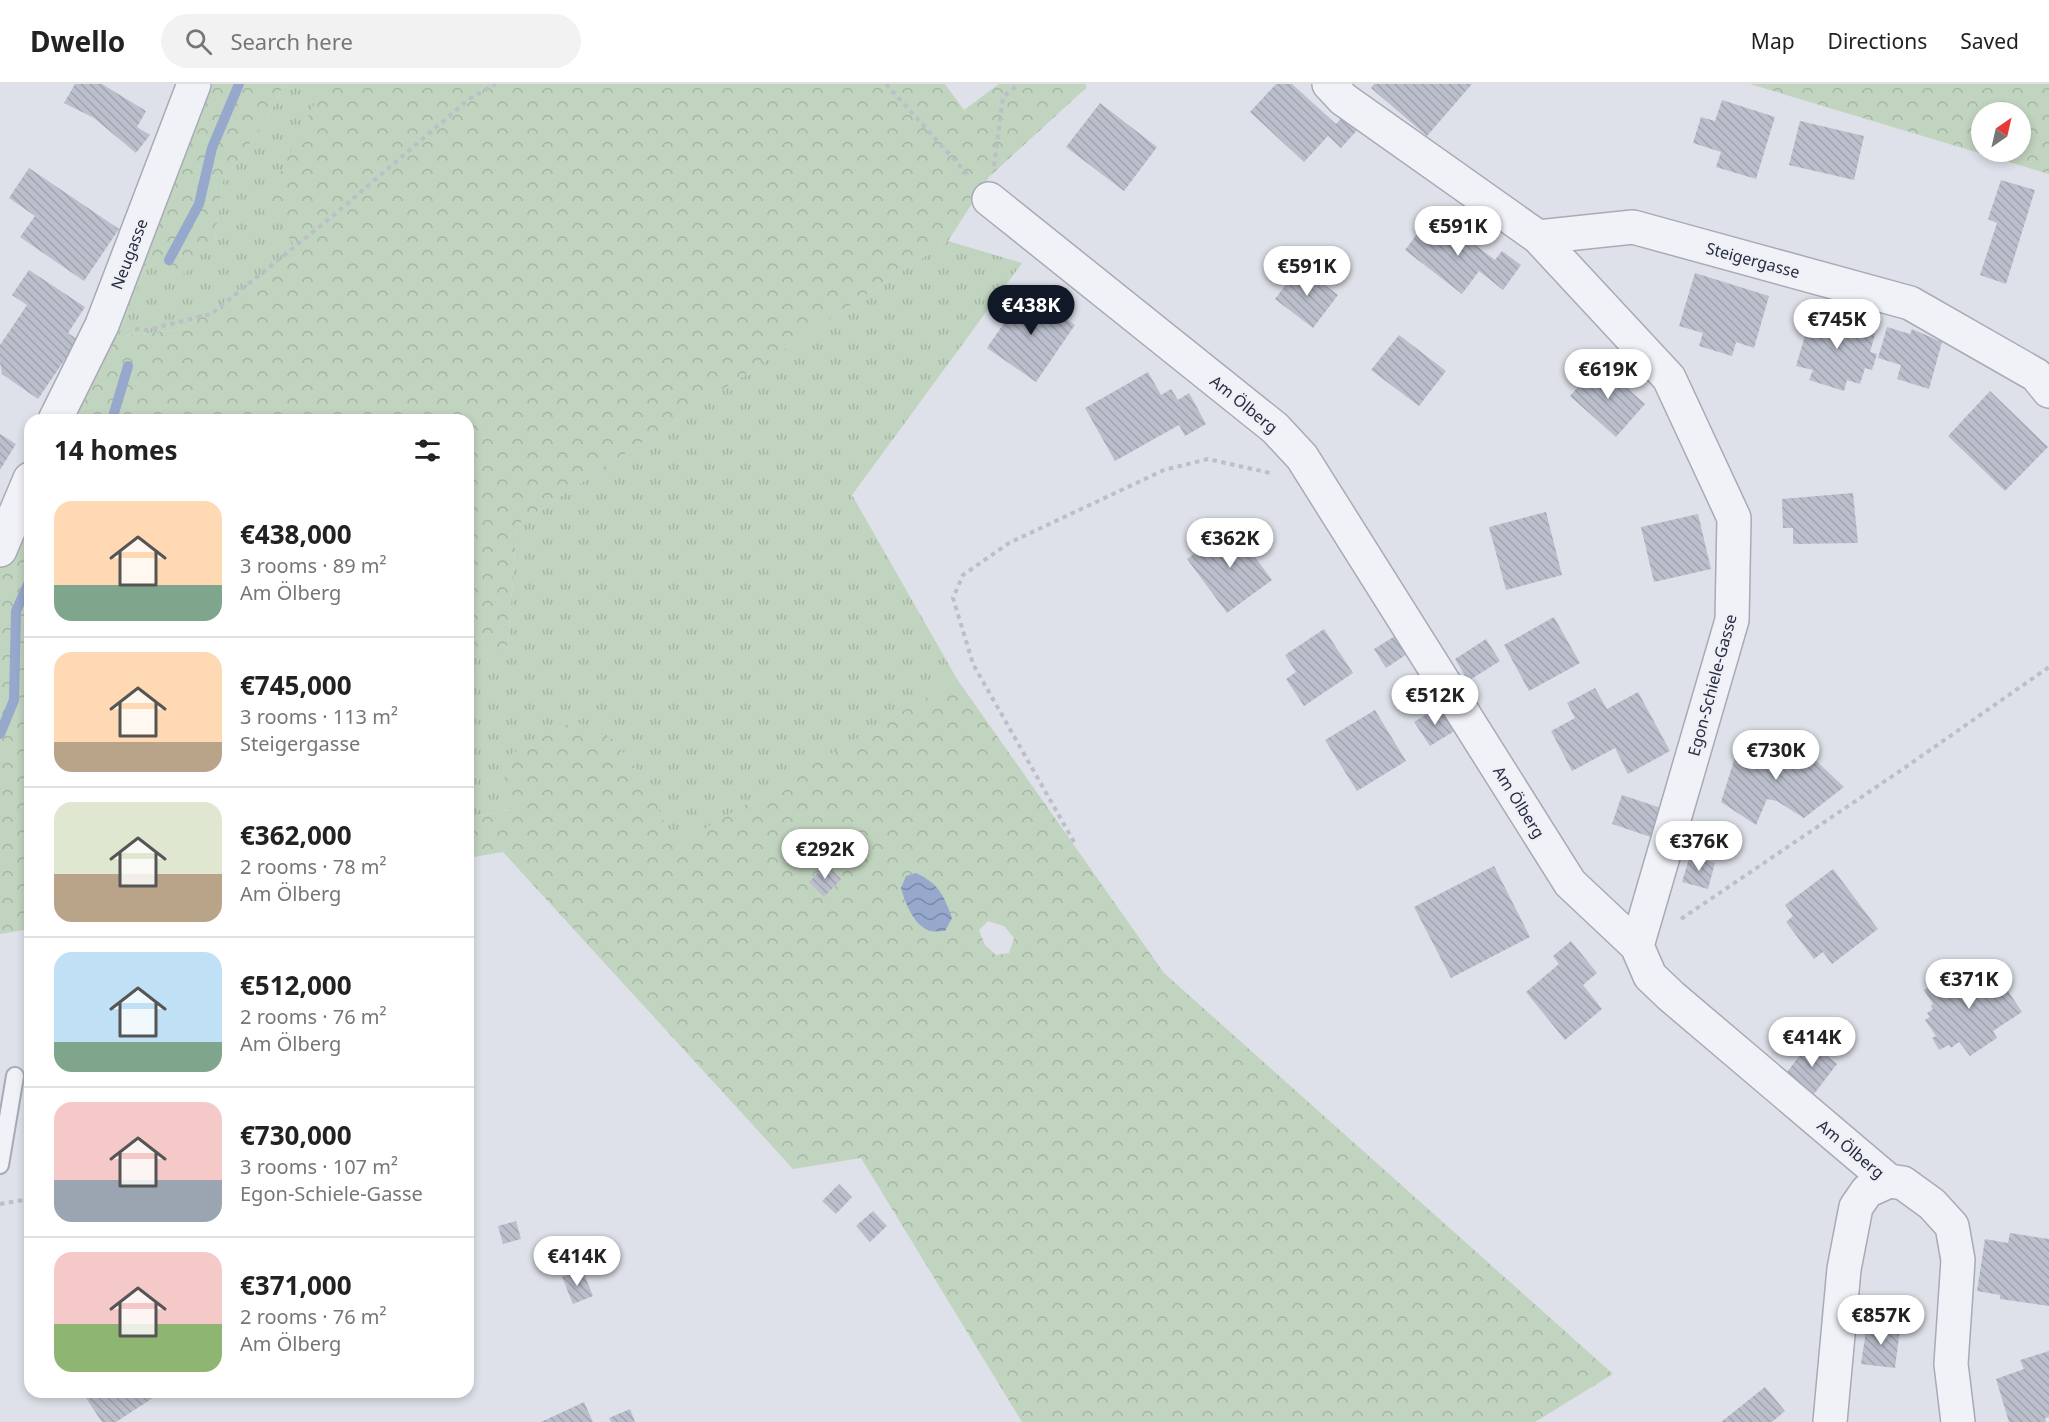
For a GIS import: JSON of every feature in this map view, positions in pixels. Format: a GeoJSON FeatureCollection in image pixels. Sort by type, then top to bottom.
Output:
{"type":"FeatureCollection","features":[{"type":"Feature","properties":{"kind":"street","name":"Neugasse"},"geometry":{"type":"LineString","coordinates":[[58,414],[102,325],[195,84]]}},
{"type":"Feature","properties":{"kind":"street","name":"Egon-Schiele-Gasse"},"geometry":{"type":"LineString","coordinates":[[1329,84],[1342,99],[1538,237],[1669,378],[1734,518],[1732,620],[1637,946]]}},
{"type":"Feature","properties":{"kind":"street","name":"Am Ölberg"},"geometry":{"type":"LineString","coordinates":[[989,199],[1275,428],[1302,457],[1320,484],[1570,883],[1637,946],[1650,976],[1671,996],[1889,1181],[1903,1183],[1932,1204],[1952,1226],[1958,1260],[1951,1364],[1958,1422]]}},
{"type":"Feature","properties":{"kind":"street","name":"Steigergasse"},"geometry":{"type":"LineString","coordinates":[[1538,237],[1633,227],[1910,303],[2036,375],[2049,391]]}},
{"type":"Feature","properties":{"kind":"street"},"geometry":{"type":"LineString","coordinates":[[0,550],[24,493]]}},
{"type":"Feature","properties":{"kind":"street"},"geometry":{"type":"LineString","coordinates":[[1830,1422],[1844,1269],[1856,1208],[1867,1191],[1889,1181]]}},
{"type":"Feature","properties":{"kind":"lane"},"geometry":{"type":"LineString","coordinates":[[0,1165],[15,1076]]}},
{"type":"Feature","properties":{"kind":"path"},"geometry":{"type":"LineString","coordinates":[[102,325],[147,330],[211,314],[334,215],[469,99],[496,84]]}},
{"type":"Feature","properties":{"kind":"path"},"geometry":{"type":"LineString","coordinates":[[886,84],[989,199]]}},
{"type":"Feature","properties":{"kind":"path"},"geometry":{"type":"LineString","coordinates":[[989,199],[1003,97],[1019,84]]}},
{"type":"Feature","properties":{"kind":"path"},"geometry":{"type":"LineString","coordinates":[[1074,842],[973,664],[953,598],[963,575],[1009,543],[1164,470],[1208,459],[1320,484]]}},
{"type":"Feature","properties":{"kind":"path"},"geometry":{"type":"LineString","coordinates":[[1637,946],[1788,847],[2049,667]]}},
{"type":"Feature","properties":{"kind":"path"},"geometry":{"type":"LineString","coordinates":[[0,1204],[24,1200]]}},
{"type":"Feature","properties":{"kind":"green space"},"geometry":{"type":"Polygon","coordinates":[[[189,84],[284,84],[266,121],[223,181],[215,237],[185,274],[150,256],[117,337],[182,329],[300,255],[266,202],[321,90],[319,84],[945,84],[964,110],[999,84],[1085,84],[1087,87],[989,177],[948,241],[517,525],[508,645],[474,657],[474,414],[48,414],[189,84]]]}},
{"type":"Feature","properties":{"kind":"green space"},"geometry":{"type":"Polygon","coordinates":[[[284,84],[319,84],[321,89],[300,255],[182,329],[117,337],[150,256],[215,237],[223,181],[266,121],[284,84]]]}},
{"type":"Feature","properties":{"kind":"green space"},"geometry":{"type":"Polygon","coordinates":[[[1750,84],[2049,84],[2049,174],[2009,162],[2031,162],[2031,102],[1971,102],[1971,151],[1750,84]]]}},
{"type":"Feature","properties":{"kind":"green space"},"geometry":{"type":"Polygon","coordinates":[[[948,241],[1022,263],[852,495],[957,679],[673,848],[648,783],[612,739],[513,809],[474,817],[474,657],[508,645],[517,525],[948,241]]]}},
{"type":"Feature","properties":{"kind":"green space"},"geometry":{"type":"Polygon","coordinates":[[[24,466],[24,930],[0,934],[0,519],[24,466]]]}},
{"type":"Feature","properties":{"kind":"green space"},"geometry":{"type":"Polygon","coordinates":[[[957,679],[1164,973],[1613,1374],[1535,1422],[1022,1422],[861,1158],[793,1169],[503,852],[474,857],[474,817],[513,809],[500,760],[574,721],[612,739],[648,783],[674,847],[957,679]],[[988,921],[979,930],[985,945],[996,955],[1009,953],[1014,938],[1004,926],[988,921]]]}},
{"type":"Feature","properties":{"kind":"water"},"geometry":{"type":"Polygon","coordinates":[[[916,873],[935,886],[946,903],[952,918],[945,931],[932,931],[924,928],[915,919],[908,906],[901,888],[906,876],[916,873]]]}},
{"type":"Feature","properties":{"kind":"building"},"geometry":{"type":"Polygon","coordinates":[[[75,84],[102,84],[146,111],[137,127],[150,135],[136,153],[94,118],[64,103],[75,84]]]}},
{"type":"Feature","properties":{"kind":"building"},"geometry":{"type":"Polygon","coordinates":[[[1276,84],[1292,84],[1336,124],[1347,112],[1361,126],[1341,148],[1328,136],[1304,162],[1250,112],[1276,84]]]}},
{"type":"Feature","properties":{"kind":"building"},"geometry":{"type":"Polygon","coordinates":[[[1374,84],[1472,84],[1427,136],[1371,88],[1374,84]]]}},
{"type":"Feature","properties":{"kind":"building"},"geometry":{"type":"Polygon","coordinates":[[[1722,100],[1775,117],[1756,179],[1716,167],[1721,152],[1693,143],[1701,117],[1715,121],[1722,100]]]}},
{"type":"Feature","properties":{"kind":"building"},"geometry":{"type":"Polygon","coordinates":[[[1100,103],[1157,147],[1124,191],[1066,147],[1100,103]]]}},
{"type":"Feature","properties":{"kind":"building"},"geometry":{"type":"Polygon","coordinates":[[[1800,121],[1864,136],[1854,180],[1789,165],[1800,121]]]}},
{"type":"Feature","properties":{"kind":"building"},"geometry":{"type":"Polygon","coordinates":[[[29,168],[119,229],[84,281],[20,237],[35,216],[9,198],[29,168]]]}},
{"type":"Feature","properties":{"kind":"building"},"geometry":{"type":"Polygon","coordinates":[[[2001,180],[2035,190],[2006,284],[1980,275],[1997,223],[1988,219],[2001,180]]]}},
{"type":"Feature","properties":{"kind":"building"},"geometry":{"type":"Polygon","coordinates":[[[1433,213],[1495,260],[1502,251],[1521,265],[1503,290],[1479,271],[1462,294],[1405,250],[1433,213]]]}},
{"type":"Feature","properties":{"kind":"building"},"geometry":{"type":"Polygon","coordinates":[[[1300,266],[1338,295],[1313,328],[1275,299],[1300,266]]]}},
{"type":"Feature","properties":{"kind":"building"},"geometry":{"type":"Polygon","coordinates":[[[29,270],[85,307],[68,333],[78,340],[38,399],[2,374],[0,362],[0,345],[27,305],[12,295],[29,270]]]}},
{"type":"Feature","properties":{"kind":"building"},"geometry":{"type":"Polygon","coordinates":[[[1695,273],[1769,296],[1754,348],[1736,342],[1732,356],[1699,346],[1703,333],[1679,326],[1695,273]]]}},
{"type":"Feature","properties":{"kind":"building"},"geometry":{"type":"Polygon","coordinates":[[[1026,291],[1075,325],[1036,382],[987,348],[1026,291]]]}},
{"type":"Feature","properties":{"kind":"building"},"geometry":{"type":"Polygon","coordinates":[[[1813,309],[1877,328],[1870,352],[1877,354],[1872,370],[1865,368],[1860,384],[1847,380],[1844,391],[1809,380],[1813,370],[1796,366],[1813,309]]]}},
{"type":"Feature","properties":{"kind":"building"},"geometry":{"type":"Polygon","coordinates":[[[1887,327],[1910,334],[1912,329],[1942,342],[1929,389],[1897,379],[1901,365],[1878,358],[1887,327]]]}},
{"type":"Feature","properties":{"kind":"building"},"geometry":{"type":"Polygon","coordinates":[[[1399,335],[1446,371],[1419,406],[1371,370],[1399,335]]]}},
{"type":"Feature","properties":{"kind":"building"},"geometry":{"type":"Polygon","coordinates":[[[1599,363],[1645,404],[1616,437],[1570,396],[1599,363]]]}},
{"type":"Feature","properties":{"kind":"building"},"geometry":{"type":"Polygon","coordinates":[[[1148,372],[1161,395],[1171,389],[1178,400],[1189,393],[1206,424],[1185,436],[1179,425],[1115,461],[1085,408],[1148,372]]]}},
{"type":"Feature","properties":{"kind":"building"},"geometry":{"type":"Polygon","coordinates":[[[1990,391],[2048,447],[2005,491],[1948,436],[1990,391]]]}},
{"type":"Feature","properties":{"kind":"building"},"geometry":{"type":"Polygon","coordinates":[[[0,434],[16,444],[0,470],[0,434]]]}},
{"type":"Feature","properties":{"kind":"building"},"geometry":{"type":"Polygon","coordinates":[[[1853,493],[1858,543],[1793,544],[1793,528],[1783,528],[1782,499],[1853,493]]]}},
{"type":"Feature","properties":{"kind":"building"},"geometry":{"type":"Polygon","coordinates":[[[1546,512],[1562,575],[1506,590],[1489,527],[1546,512]]]}},
{"type":"Feature","properties":{"kind":"building"},"geometry":{"type":"Polygon","coordinates":[[[1698,514],[1711,569],[1654,582],[1641,527],[1698,514]]]}},
{"type":"Feature","properties":{"kind":"building"},"geometry":{"type":"Polygon","coordinates":[[[1232,526],[1272,580],[1227,613],[1187,559],[1232,526]]]}},
{"type":"Feature","properties":{"kind":"building"},"geometry":{"type":"Polygon","coordinates":[[[1554,617],[1580,663],[1529,691],[1504,645],[1554,617]]]}},
{"type":"Feature","properties":{"kind":"building"},"geometry":{"type":"Polygon","coordinates":[[[1324,629],[1353,673],[1304,706],[1286,679],[1296,672],[1285,655],[1324,629]]]}},
{"type":"Feature","properties":{"kind":"building"},"geometry":{"type":"Polygon","coordinates":[[[1395,636],[1407,654],[1386,668],[1374,649],[1395,636]]]}},
{"type":"Feature","properties":{"kind":"building"},"geometry":{"type":"Polygon","coordinates":[[[1486,639],[1500,661],[1468,681],[1455,659],[1486,639]]]}},
{"type":"Feature","properties":{"kind":"building"},"geometry":{"type":"Polygon","coordinates":[[[1595,688],[1607,709],[1638,692],[1670,751],[1628,774],[1615,748],[1572,771],[1551,731],[1575,718],[1567,703],[1595,688]]]}},
{"type":"Feature","properties":{"kind":"building"},"geometry":{"type":"Polygon","coordinates":[[[1440,706],[1456,730],[1430,746],[1414,722],[1440,706]]]}},
{"type":"Feature","properties":{"kind":"building"},"geometry":{"type":"Polygon","coordinates":[[[1375,710],[1406,761],[1357,791],[1325,740],[1375,710]]]}},
{"type":"Feature","properties":{"kind":"building"},"geometry":{"type":"Polygon","coordinates":[[[1741,738],[1810,755],[1844,787],[1804,818],[1777,801],[1767,799],[1756,825],[1721,802],[1741,738]]]}},
{"type":"Feature","properties":{"kind":"building"},"geometry":{"type":"Polygon","coordinates":[[[1622,795],[1661,808],[1651,837],[1612,824],[1622,795]]]}},
{"type":"Feature","properties":{"kind":"building"},"geometry":{"type":"Polygon","coordinates":[[[1690,855],[1715,863],[1708,889],[1682,882],[1690,855]]]}},
{"type":"Feature","properties":{"kind":"building"},"geometry":{"type":"Polygon","coordinates":[[[826,864],[841,879],[824,897],[809,882],[826,864]]]}},
{"type":"Feature","properties":{"kind":"building"},"geometry":{"type":"Polygon","coordinates":[[[1494,866],[1530,937],[1451,978],[1414,907],[1494,866]]]}},
{"type":"Feature","properties":{"kind":"building"},"geometry":{"type":"Polygon","coordinates":[[[1833,869],[1878,929],[1832,964],[1823,952],[1814,959],[1786,922],[1793,916],[1785,905],[1833,869]]]}},
{"type":"Feature","properties":{"kind":"building"},"geometry":{"type":"Polygon","coordinates":[[[1571,941],[1597,973],[1583,985],[1602,1009],[1565,1040],[1526,992],[1559,964],[1553,956],[1571,941]]]}},
{"type":"Feature","properties":{"kind":"building"},"geometry":{"type":"Polygon","coordinates":[[[1990,964],[2022,1012],[1993,1031],[1997,1038],[1970,1056],[1959,1042],[1951,1048],[1949,1045],[1939,1050],[1932,1038],[1936,1036],[1925,1020],[1930,1017],[1927,1013],[1933,1009],[1931,1006],[1933,1004],[1924,990],[1953,971],[1961,984],[1990,964]]]}},
{"type":"Feature","properties":{"kind":"building"},"geometry":{"type":"Polygon","coordinates":[[[1810,1042],[1837,1064],[1814,1094],[1787,1072],[1810,1042]]]}},
{"type":"Feature","properties":{"kind":"building"},"geometry":{"type":"Polygon","coordinates":[[[839,1184],[852,1197],[836,1214],[822,1201],[839,1184]]]}},
{"type":"Feature","properties":{"kind":"building"},"geometry":{"type":"Polygon","coordinates":[[[873,1211],[887,1226],[870,1242],[856,1226],[873,1211]]]}},
{"type":"Feature","properties":{"kind":"building"},"geometry":{"type":"Polygon","coordinates":[[[516,1221],[521,1239],[503,1244],[498,1226],[516,1221]]]}},
{"type":"Feature","properties":{"kind":"building"},"geometry":{"type":"Polygon","coordinates":[[[2010,1233],[2049,1239],[2049,1306],[2000,1299],[2000,1295],[1977,1291],[1985,1239],[2008,1243],[2010,1233]]]}},
{"type":"Feature","properties":{"kind":"building"},"geometry":{"type":"Polygon","coordinates":[[[582,1269],[593,1296],[573,1304],[562,1277],[582,1269]]]}},
{"type":"Feature","properties":{"kind":"building"},"geometry":{"type":"Polygon","coordinates":[[[1867,1324],[1900,1329],[1895,1368],[1861,1364],[1867,1324]]]}},
{"type":"Feature","properties":{"kind":"building"},"geometry":{"type":"Polygon","coordinates":[[[2049,1351],[2049,1417],[2045,1418],[2046,1422],[2009,1422],[1996,1379],[2024,1369],[2020,1360],[2049,1351]]]}},
{"type":"Feature","properties":{"kind":"building"},"geometry":{"type":"Polygon","coordinates":[[[1765,1387],[1785,1411],[1772,1422],[1721,1422],[1765,1387]]]}},
{"type":"Feature","properties":{"kind":"building"},"geometry":{"type":"Polygon","coordinates":[[[86,1398],[153,1398],[116,1422],[102,1422],[86,1398]]]}},
{"type":"Feature","properties":{"kind":"building"},"geometry":{"type":"Polygon","coordinates":[[[584,1402],[593,1422],[541,1422],[584,1402]]]}},
{"type":"Feature","properties":{"kind":"building"},"geometry":{"type":"Polygon","coordinates":[[[630,1409],[635,1422],[611,1422],[609,1418],[630,1409]]]}},
{"type":"Feature","properties":{"kind":"waterway"},"geometry":{"type":"LineString","coordinates":[[169,260],[199,204],[212,148],[239,84]]}},
{"type":"Feature","properties":{"kind":"waterway"},"geometry":{"type":"LineString","coordinates":[[114,414],[128,366]]}},
{"type":"Feature","properties":{"kind":"waterway"},"geometry":{"type":"LineString","coordinates":[[0,734],[14,700],[16,611],[24,593]]}}]}
